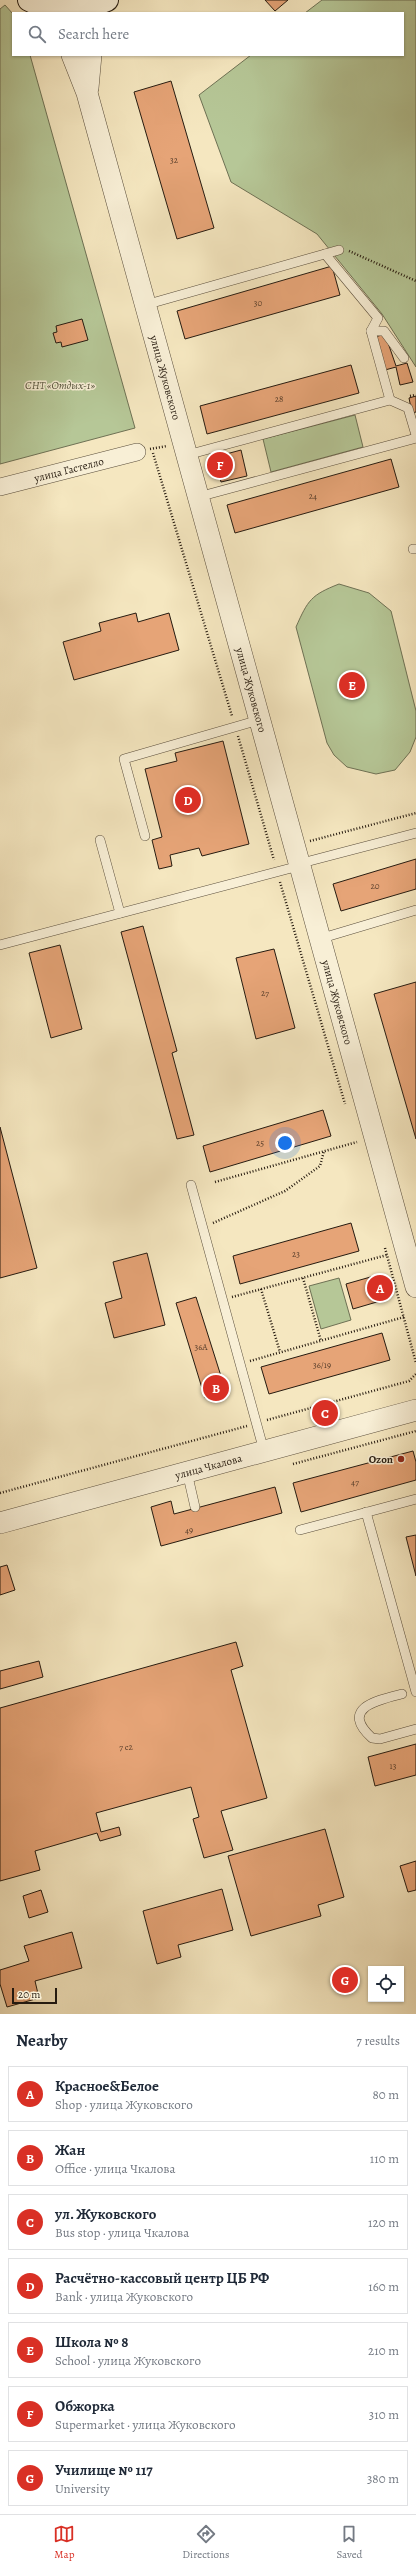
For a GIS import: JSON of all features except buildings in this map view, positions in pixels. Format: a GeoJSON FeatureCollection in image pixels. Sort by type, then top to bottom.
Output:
{"type":"FeatureCollection","features":[{"type":"Feature","properties":{"kind":"main road"},"geometry":{"type":"LineString","coordinates":[[36,5],[53,9],[77,10],[107,0]]}},
{"type":"Feature","properties":{"kind":"street"},"geometry":{"type":"LineString","coordinates":[[107,12],[115,0]]}},
{"type":"Feature","properties":{"kind":"street","name":"улица Жуковского"},"geometry":{"type":"LineString","coordinates":[[72,56],[87,93],[416,1287]]}},
{"type":"Feature","properties":{"kind":"street"},"geometry":{"type":"LineString","coordinates":[[87,93],[91,56]]}},
{"type":"Feature","properties":{"kind":"street","name":"улица Гастелло"},"geometry":{"type":"LineString","coordinates":[[0,487],[144,450]]}},
{"type":"Feature","properties":{"kind":"street","name":"улица Чкалова"},"geometry":{"type":"LineString","coordinates":[[0,1523],[416,1410]]}},
{"type":"Feature","properties":{"kind":"lane"},"geometry":{"type":"LineString","coordinates":[[145,304],[339,250]]}},
{"type":"Feature","properties":{"kind":"lane"},"geometry":{"type":"LineString","coordinates":[[325,254],[378,318],[371,331],[390,400]]}},
{"type":"Feature","properties":{"kind":"lane"},"geometry":{"type":"LineString","coordinates":[[371,331],[384,331],[404,358]]}},
{"type":"Feature","properties":{"kind":"lane"},"geometry":{"type":"LineString","coordinates":[[185,449],[390,400],[408,408],[416,435]]}},
{"type":"Feature","properties":{"kind":"lane"},"geometry":{"type":"LineString","coordinates":[[198,497],[416,438]]}},
{"type":"Feature","properties":{"kind":"lane"},"geometry":{"type":"LineString","coordinates":[[145,836],[124,759],[259,720]]}},
{"type":"Feature","properties":{"kind":"lane"},"geometry":{"type":"LineString","coordinates":[[0,945],[416,832]]}},
{"type":"Feature","properties":{"kind":"lane"},"geometry":{"type":"LineString","coordinates":[[100,840],[120,913]]}},
{"type":"Feature","properties":{"kind":"lane"},"geometry":{"type":"LineString","coordinates":[[319,939],[416,910]]}},
{"type":"Feature","properties":{"kind":"lane"},"geometry":{"type":"LineString","coordinates":[[190,1185],[264,1451]]}},
{"type":"Feature","properties":{"kind":"lane"},"geometry":{"type":"LineString","coordinates":[[187,1472],[196,1507]]}},
{"type":"Feature","properties":{"kind":"lane"},"geometry":{"type":"LineString","coordinates":[[300,1530],[416,1499]]}},
{"type":"Feature","properties":{"kind":"lane"},"geometry":{"type":"LineString","coordinates":[[366,1512],[416,1692]]}},
{"type":"Feature","properties":{"kind":"lane"},"geometry":{"type":"LineString","coordinates":[[402,1694],[369,1703],[363,1707],[360,1716],[361,1725],[368,1735],[376,1739],[416,1729]]}},
{"type":"Feature","properties":{"kind":"path"},"geometry":{"type":"LineString","coordinates":[[339,250],[345,249],[416,280]]}},
{"type":"Feature","properties":{"kind":"path"},"geometry":{"type":"LineString","coordinates":[[185,449],[144,450],[235,726],[348,1111]]}},
{"type":"Feature","properties":{"kind":"path"},"geometry":{"type":"LineString","coordinates":[[306,842],[416,813]]}},
{"type":"Feature","properties":{"kind":"path"},"geometry":{"type":"LineString","coordinates":[[354,1134],[359,1149]]}},
{"type":"Feature","properties":{"kind":"path"},"geometry":{"type":"LineString","coordinates":[[214,1182],[357,1142]]}},
{"type":"Feature","properties":{"kind":"path"},"geometry":{"type":"LineString","coordinates":[[210,1224],[285,1192],[320,1166],[324,1151]]}},
{"type":"Feature","properties":{"kind":"path"},"geometry":{"type":"LineString","coordinates":[[383,1240],[416,1363]]}},
{"type":"Feature","properties":{"kind":"path"},"geometry":{"type":"LineString","coordinates":[[222,1300],[387,1255]]}},
{"type":"Feature","properties":{"kind":"path"},"geometry":{"type":"LineString","coordinates":[[303,1278],[321,1341]]}},
{"type":"Feature","properties":{"kind":"path"},"geometry":{"type":"LineString","coordinates":[[261,1289],[280,1352]]}},
{"type":"Feature","properties":{"kind":"path"},"geometry":{"type":"LineString","coordinates":[[240,1364],[404,1317]]}},
{"type":"Feature","properties":{"kind":"path"},"geometry":{"type":"LineString","coordinates":[[0,1493],[409,1381],[415,1375]]}},
{"type":"Feature","properties":{"kind":"path"},"geometry":{"type":"LineString","coordinates":[[415,1375],[416,1381]]}},
{"type":"Feature","properties":{"kind":"green space"},"geometry":{"type":"Polygon","coordinates":[[[322,0],[416,0],[416,367],[382,314],[317,234],[231,182],[199,95],[250,56],[404,56],[404,12],[306,12],[322,0]]]}},
{"type":"Feature","properties":{"kind":"green space","name":"СНТ «Отдых-1»"},"geometry":{"type":"Polygon","coordinates":[[[5,5],[12,13],[12,56],[30,56],[135,428],[0,464],[0,9],[5,5]]]}},
{"type":"Feature","properties":{"kind":"green space"},"geometry":{"type":"Polygon","coordinates":[[[355,415],[363,447],[271,472],[263,439],[355,415]]]}},
{"type":"Feature","properties":{"kind":"green space"},"geometry":{"type":"Polygon","coordinates":[[[339,584],[369,593],[391,611],[416,711],[416,737],[410,752],[395,770],[376,774],[347,767],[334,755],[327,743],[296,627],[307,604],[316,595],[339,584]]]}},
{"type":"Feature","properties":{"kind":"green space"},"geometry":{"type":"Polygon","coordinates":[[[339,1278],[351,1320],[321,1329],[309,1286],[339,1278]]]}},
{"type":"Feature","properties":{"kind":"place","name":"Обжорка"},"geometry":{"type":"Point","coordinates":[220,465]}},
{"type":"Feature","properties":{"kind":"place","name":"Школа № 8"},"geometry":{"type":"Point","coordinates":[352,685]}},
{"type":"Feature","properties":{"kind":"place","name":"Расчётно-кассовый центр ЦБ РФ"},"geometry":{"type":"Point","coordinates":[188,800]}},
{"type":"Feature","properties":{"kind":"place","name":"Красное&Белое"},"geometry":{"type":"Point","coordinates":[380,1288]}},
{"type":"Feature","properties":{"kind":"place","name":"Жан"},"geometry":{"type":"Point","coordinates":[216,1388]}},
{"type":"Feature","properties":{"kind":"place","name":"ул. Жуковского"},"geometry":{"type":"Point","coordinates":[325,1413]}},
{"type":"Feature","properties":{"kind":"place","name":"Ozon"},"geometry":{"type":"Point","coordinates":[401,1459]}},
{"type":"Feature","properties":{"kind":"place","name":"Училище № 117"},"geometry":{"type":"Point","coordinates":[345,1980]}}]}
